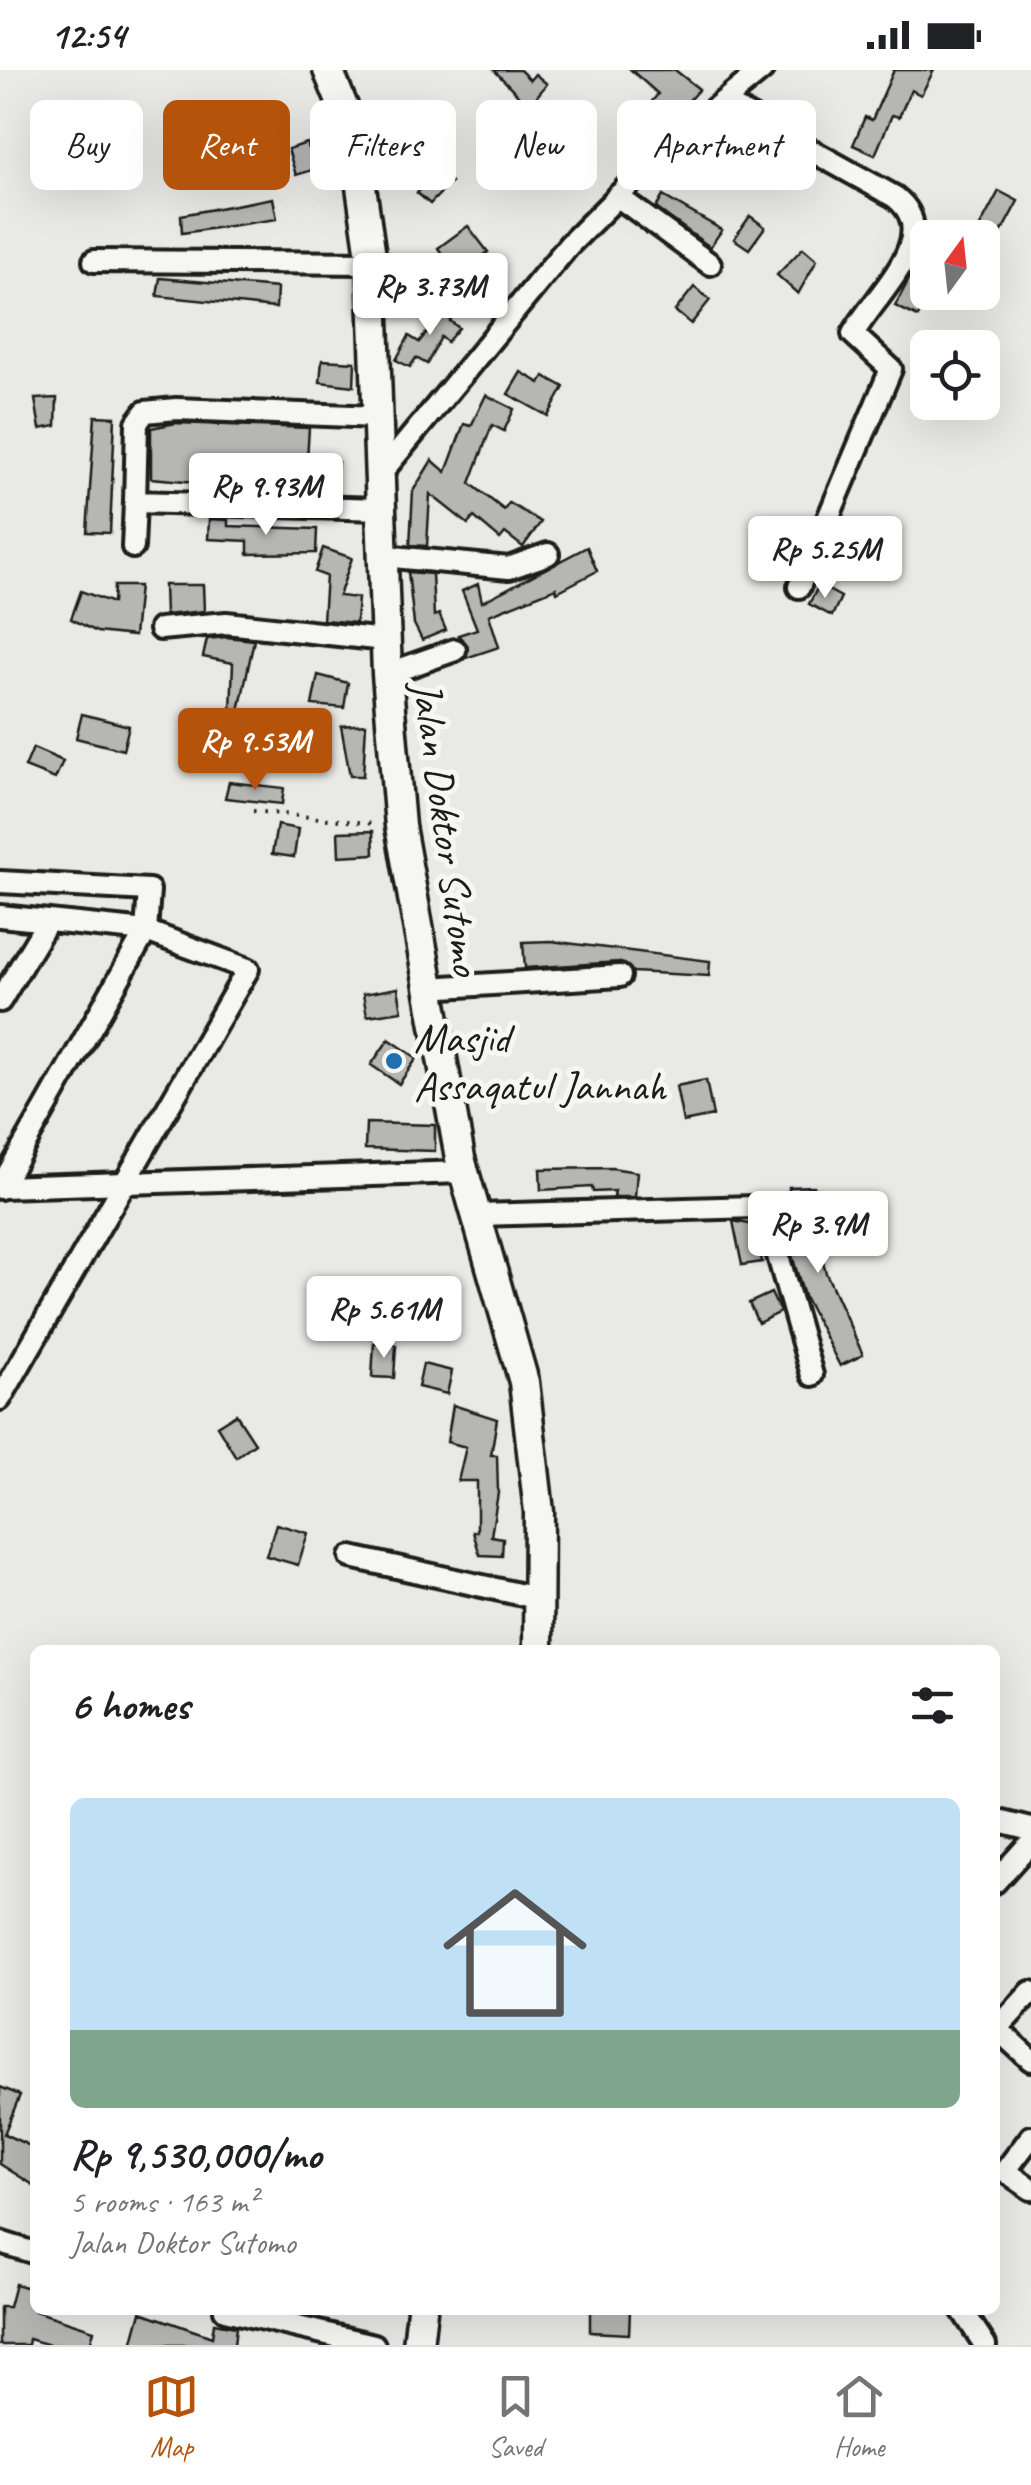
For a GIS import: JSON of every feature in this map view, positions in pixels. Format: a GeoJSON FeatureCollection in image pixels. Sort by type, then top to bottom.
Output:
{"type":"FeatureCollection","features":[{"type":"Feature","properties":{"kind":"street","name":"Jalan Doktor Sutomo"},"geometry":{"type":"LineString","coordinates":[[328,70],[352,131],[372,263],[385,640],[400,826],[464,1172],[524,1382],[539,1512],[538,1645]]}},
{"type":"Feature","properties":{"kind":"street"},"geometry":{"type":"LineString","coordinates":[[726,100],[762,70]]}},
{"type":"Feature","properties":{"kind":"street"},"geometry":{"type":"LineString","coordinates":[[799,587],[891,369],[853,334],[911,245],[916,224],[908,207],[896,197],[816,153]]}},
{"type":"Feature","properties":{"kind":"street"},"geometry":{"type":"LineString","coordinates":[[382,472],[521,298],[623,190]]}},
{"type":"Feature","properties":{"kind":"street"},"geometry":{"type":"LineString","coordinates":[[617,196],[710,264]]}},
{"type":"Feature","properties":{"kind":"street"},"geometry":{"type":"LineString","coordinates":[[94,261],[372,263]]}},
{"type":"Feature","properties":{"kind":"street"},"geometry":{"type":"LineString","coordinates":[[133,547],[137,423],[145,412],[176,409],[378,417]]}},
{"type":"Feature","properties":{"kind":"street"},"geometry":{"type":"LineString","coordinates":[[135,502],[380,509]]}},
{"type":"Feature","properties":{"kind":"street"},"geometry":{"type":"LineString","coordinates":[[383,556],[509,568],[548,554]]}},
{"type":"Feature","properties":{"kind":"street"},"geometry":{"type":"LineString","coordinates":[[160,629],[226,624],[385,640]]}},
{"type":"Feature","properties":{"kind":"street"},"geometry":{"type":"LineString","coordinates":[[387,674],[455,650]]}},
{"type":"Feature","properties":{"kind":"street"},"geometry":{"type":"LineString","coordinates":[[0,882],[148,890],[146,931],[0,1188]]}},
{"type":"Feature","properties":{"kind":"street"},"geometry":{"type":"LineString","coordinates":[[0,916],[146,931],[248,969],[0,1399]]}},
{"type":"Feature","properties":{"kind":"street"},"geometry":{"type":"LineString","coordinates":[[0,1001],[48,920]]}},
{"type":"Feature","properties":{"kind":"street"},"geometry":{"type":"LineString","coordinates":[[428,988],[620,976]]}},
{"type":"Feature","properties":{"kind":"street"},"geometry":{"type":"LineString","coordinates":[[0,1188],[126,1180],[464,1172]]}},
{"type":"Feature","properties":{"kind":"street"},"geometry":{"type":"LineString","coordinates":[[478,1214],[736,1206],[763,1211],[812,1374]]}},
{"type":"Feature","properties":{"kind":"street"},"geometry":{"type":"LineString","coordinates":[[351,1557],[541,1598]]}},
{"type":"Feature","properties":{"kind":"street"},"geometry":{"type":"LineString","coordinates":[[1000,1821],[1031,1830]]}},
{"type":"Feature","properties":{"kind":"street"},"geometry":{"type":"LineString","coordinates":[[1000,1876],[1031,1842]]}},
{"type":"Feature","properties":{"kind":"street"},"geometry":{"type":"LineString","coordinates":[[1000,2025],[1031,1992]]}},
{"type":"Feature","properties":{"kind":"street"},"geometry":{"type":"LineString","coordinates":[[1000,2033],[1031,2060]]}},
{"type":"Feature","properties":{"kind":"street"},"geometry":{"type":"LineString","coordinates":[[1031,2136],[1000,2176],[1031,2189]]}},
{"type":"Feature","properties":{"kind":"street"},"geometry":{"type":"LineString","coordinates":[[0,2242],[30,2251]]}},
{"type":"Feature","properties":{"kind":"street"},"geometry":{"type":"LineString","coordinates":[[246,2315],[374,2345]]}},
{"type":"Feature","properties":{"kind":"street"},"geometry":{"type":"LineString","coordinates":[[418,2345],[421,2315]]}},
{"type":"Feature","properties":{"kind":"street"},"geometry":{"type":"LineString","coordinates":[[965,2315],[984,2345]]}},
{"type":"Feature","properties":{"kind":"path"},"geometry":{"type":"LineString","coordinates":[[253,810],[400,826]]}},
{"type":"Feature","properties":{"kind":"building"},"geometry":{"type":"Polygon","coordinates":[[[494,70],[520,70],[530,80],[535,74],[547,84],[534,100],[513,100],[518,95],[494,70]]]}},
{"type":"Feature","properties":{"kind":"building"},"geometry":{"type":"Polygon","coordinates":[[[631,70],[675,70],[699,89],[689,100],[653,100],[658,94],[631,70]]]}},
{"type":"Feature","properties":{"kind":"building"},"geometry":{"type":"Polygon","coordinates":[[[894,70],[934,70],[921,95],[911,90],[899,117],[892,115],[875,155],[853,145],[865,117],[872,120],[894,70]]]}},
{"type":"Feature","properties":{"kind":"building"},"geometry":{"type":"Polygon","coordinates":[[[307,143],[310,171],[296,175],[290,148],[307,143]]]}},
{"type":"Feature","properties":{"kind":"building"},"geometry":{"type":"Polygon","coordinates":[[[420,190],[443,190],[430,204],[417,193],[420,190]]]}},
{"type":"Feature","properties":{"kind":"building"},"geometry":{"type":"Polygon","coordinates":[[[999,191],[1018,201],[1000,235],[1000,220],[983,220],[999,191]]]}},
{"type":"Feature","properties":{"kind":"building"},"geometry":{"type":"Polygon","coordinates":[[[663,196],[722,230],[710,247],[656,208],[663,196]]]}},
{"type":"Feature","properties":{"kind":"building"},"geometry":{"type":"Polygon","coordinates":[[[273,198],[277,219],[182,233],[181,215],[273,198]]]}},
{"type":"Feature","properties":{"kind":"building"},"geometry":{"type":"Polygon","coordinates":[[[750,216],[765,227],[749,249],[734,239],[750,216]]]}},
{"type":"Feature","properties":{"kind":"building"},"geometry":{"type":"Polygon","coordinates":[[[468,226],[488,252],[457,274],[438,248],[468,226]]]}},
{"type":"Feature","properties":{"kind":"building"},"geometry":{"type":"Polygon","coordinates":[[[803,248],[817,260],[798,294],[777,275],[803,248]]]}},
{"type":"Feature","properties":{"kind":"building"},"geometry":{"type":"Polygon","coordinates":[[[910,277],[910,310],[921,310],[918,317],[895,306],[910,277]]]}},
{"type":"Feature","properties":{"kind":"building"},"geometry":{"type":"Polygon","coordinates":[[[160,278],[277,288],[276,308],[157,296],[160,278]]]}},
{"type":"Feature","properties":{"kind":"building"},"geometry":{"type":"Polygon","coordinates":[[[694,287],[710,300],[691,324],[675,311],[694,287]]]}},
{"type":"Feature","properties":{"kind":"building"},"geometry":{"type":"Polygon","coordinates":[[[454,298],[460,303],[450,321],[459,328],[447,342],[441,337],[427,364],[416,358],[410,367],[396,360],[409,336],[419,342],[454,298]]]}},
{"type":"Feature","properties":{"kind":"building"},"geometry":{"type":"Polygon","coordinates":[[[322,360],[355,362],[354,386],[320,382],[322,360]]]}},
{"type":"Feature","properties":{"kind":"building"},"geometry":{"type":"Polygon","coordinates":[[[521,372],[540,383],[544,376],[564,387],[548,416],[508,394],[521,372]]]}},
{"type":"Feature","properties":{"kind":"building"},"geometry":{"type":"Polygon","coordinates":[[[486,395],[514,409],[504,431],[492,425],[470,483],[504,510],[509,503],[541,522],[523,547],[505,533],[500,539],[474,517],[468,524],[430,494],[427,546],[410,545],[413,491],[432,460],[446,472],[464,424],[471,426],[486,395]]]}},
{"type":"Feature","properties":{"kind":"building"},"geometry":{"type":"Polygon","coordinates":[[[57,398],[56,426],[40,429],[35,399],[57,398]]]}},
{"type":"Feature","properties":{"kind":"building"},"geometry":{"type":"Polygon","coordinates":[[[95,416],[115,417],[110,533],[87,532],[95,416]]]}},
{"type":"Feature","properties":{"kind":"building"},"geometry":{"type":"Polygon","coordinates":[[[176,423],[309,428],[307,459],[338,462],[335,483],[305,479],[305,484],[285,484],[242,479],[208,483],[151,478],[151,428],[176,423]]]}},
{"type":"Feature","properties":{"kind":"building"},"geometry":{"type":"Polygon","coordinates":[[[209,519],[228,520],[228,526],[317,529],[316,553],[248,554],[248,541],[208,539],[209,519]]]}},
{"type":"Feature","properties":{"kind":"building"},"geometry":{"type":"Polygon","coordinates":[[[587,547],[597,571],[557,592],[556,588],[489,615],[499,647],[466,658],[468,646],[458,635],[477,629],[462,591],[478,584],[482,602],[587,547]]]}},
{"type":"Feature","properties":{"kind":"building"},"geometry":{"type":"Polygon","coordinates":[[[323,548],[352,558],[339,596],[358,598],[356,623],[323,620],[326,576],[315,572],[323,548]]]}},
{"type":"Feature","properties":{"kind":"building"},"geometry":{"type":"Polygon","coordinates":[[[408,572],[432,574],[434,616],[439,614],[446,630],[422,640],[414,624],[408,572]]]}},
{"type":"Feature","properties":{"kind":"building"},"geometry":{"type":"Polygon","coordinates":[[[164,585],[203,585],[204,611],[165,615],[164,585]]]}},
{"type":"Feature","properties":{"kind":"building"},"geometry":{"type":"Polygon","coordinates":[[[819,585],[841,597],[832,616],[809,604],[819,585]]]}},
{"type":"Feature","properties":{"kind":"building"},"geometry":{"type":"Polygon","coordinates":[[[114,586],[139,586],[134,636],[97,632],[71,619],[81,591],[113,603],[114,586]]]}},
{"type":"Feature","properties":{"kind":"building"},"geometry":{"type":"Polygon","coordinates":[[[207,639],[254,640],[239,711],[231,710],[233,663],[203,657],[207,639]]]}},
{"type":"Feature","properties":{"kind":"building"},"geometry":{"type":"Polygon","coordinates":[[[318,675],[348,683],[344,708],[312,705],[318,675]]]}},
{"type":"Feature","properties":{"kind":"building"},"geometry":{"type":"Polygon","coordinates":[[[82,714],[129,726],[123,750],[76,738],[82,714]]]}},
{"type":"Feature","properties":{"kind":"building"},"geometry":{"type":"Polygon","coordinates":[[[366,724],[363,776],[350,776],[341,726],[366,724]]]}},
{"type":"Feature","properties":{"kind":"building"},"geometry":{"type":"Polygon","coordinates":[[[33,748],[63,761],[55,779],[25,767],[33,748]]]}},
{"type":"Feature","properties":{"kind":"building"},"geometry":{"type":"Polygon","coordinates":[[[229,782],[284,788],[282,804],[225,798],[229,782]]]}},
{"type":"Feature","properties":{"kind":"building"},"geometry":{"type":"Polygon","coordinates":[[[277,825],[298,829],[294,857],[272,854],[277,825]]]}},
{"type":"Feature","properties":{"kind":"building"},"geometry":{"type":"Polygon","coordinates":[[[373,831],[374,854],[339,856],[338,832],[373,831]]]}},
{"type":"Feature","properties":{"kind":"building"},"geometry":{"type":"Polygon","coordinates":[[[551,941],[710,961],[709,976],[633,972],[619,962],[525,968],[523,942],[551,941]]]}},
{"type":"Feature","properties":{"kind":"building"},"geometry":{"type":"Polygon","coordinates":[[[398,988],[402,1011],[367,1016],[363,994],[398,988]]]}},
{"type":"Feature","properties":{"kind":"building","name":"Masjid Assaqatul Jannah"},"geometry":{"type":"Polygon","coordinates":[[[389,1039],[417,1058],[399,1084],[371,1065],[389,1039]]]}},
{"type":"Feature","properties":{"kind":"building"},"geometry":{"type":"Polygon","coordinates":[[[706,1080],[713,1116],[683,1122],[676,1086],[706,1080]]]}},
{"type":"Feature","properties":{"kind":"building"},"geometry":{"type":"Polygon","coordinates":[[[366,1123],[435,1125],[435,1151],[365,1149],[366,1123]]]}},
{"type":"Feature","properties":{"kind":"building"},"geometry":{"type":"Polygon","coordinates":[[[612,1168],[637,1172],[635,1197],[614,1197],[615,1191],[593,1192],[592,1187],[541,1190],[540,1169],[612,1168]]]}},
{"type":"Feature","properties":{"kind":"building"},"geometry":{"type":"Polygon","coordinates":[[[814,1186],[819,1232],[815,1232],[826,1273],[863,1355],[840,1366],[804,1296],[790,1248],[789,1187],[814,1186]]]}},
{"type":"Feature","properties":{"kind":"building"},"geometry":{"type":"Polygon","coordinates":[[[733,1221],[755,1225],[762,1262],[742,1265],[733,1221]]]}},
{"type":"Feature","properties":{"kind":"building"},"geometry":{"type":"Polygon","coordinates":[[[771,1293],[780,1312],[758,1323],[749,1303],[771,1293]]]}},
{"type":"Feature","properties":{"kind":"building"},"geometry":{"type":"Polygon","coordinates":[[[374,1343],[396,1345],[394,1378],[372,1377],[374,1343]]]}},
{"type":"Feature","properties":{"kind":"building"},"geometry":{"type":"Polygon","coordinates":[[[423,1364],[452,1371],[447,1394],[418,1387],[423,1364]]]}},
{"type":"Feature","properties":{"kind":"building"},"geometry":{"type":"Polygon","coordinates":[[[453,1405],[497,1419],[491,1455],[497,1455],[498,1493],[491,1536],[503,1538],[502,1556],[480,1555],[473,1532],[477,1532],[477,1481],[458,1481],[466,1447],[447,1442],[453,1405]]]}},
{"type":"Feature","properties":{"kind":"building"},"geometry":{"type":"Polygon","coordinates":[[[236,1414],[255,1443],[236,1457],[217,1426],[236,1414]]]}},
{"type":"Feature","properties":{"kind":"building"},"geometry":{"type":"Polygon","coordinates":[[[276,1524],[308,1533],[298,1565],[266,1556],[276,1524]]]}},
{"type":"Feature","properties":{"kind":"building"},"geometry":{"type":"Polygon","coordinates":[[[0,2087],[20,2095],[4,2134],[30,2146],[30,2183],[0,2164],[0,2087]]]}},
{"type":"Feature","properties":{"kind":"building"},"geometry":{"type":"Polygon","coordinates":[[[15,2284],[30,2288],[30,2315],[47,2315],[94,2330],[90,2345],[50,2345],[29,2339],[28,2345],[0,2345],[0,2307],[9,2307],[15,2284]]]}},
{"type":"Feature","properties":{"kind":"building"},"geometry":{"type":"Polygon","coordinates":[[[140,2315],[212,2337],[214,2323],[236,2327],[234,2345],[132,2345],[140,2315]]]}},
{"type":"Feature","properties":{"kind":"building"},"geometry":{"type":"Polygon","coordinates":[[[590,2315],[630,2315],[629,2334],[590,2332],[590,2315]]]}},
{"type":"Feature","properties":{"kind":"place","name":"Masjid Assaqatul Jannah"},"geometry":{"type":"Point","coordinates":[394,1061]}}]}
